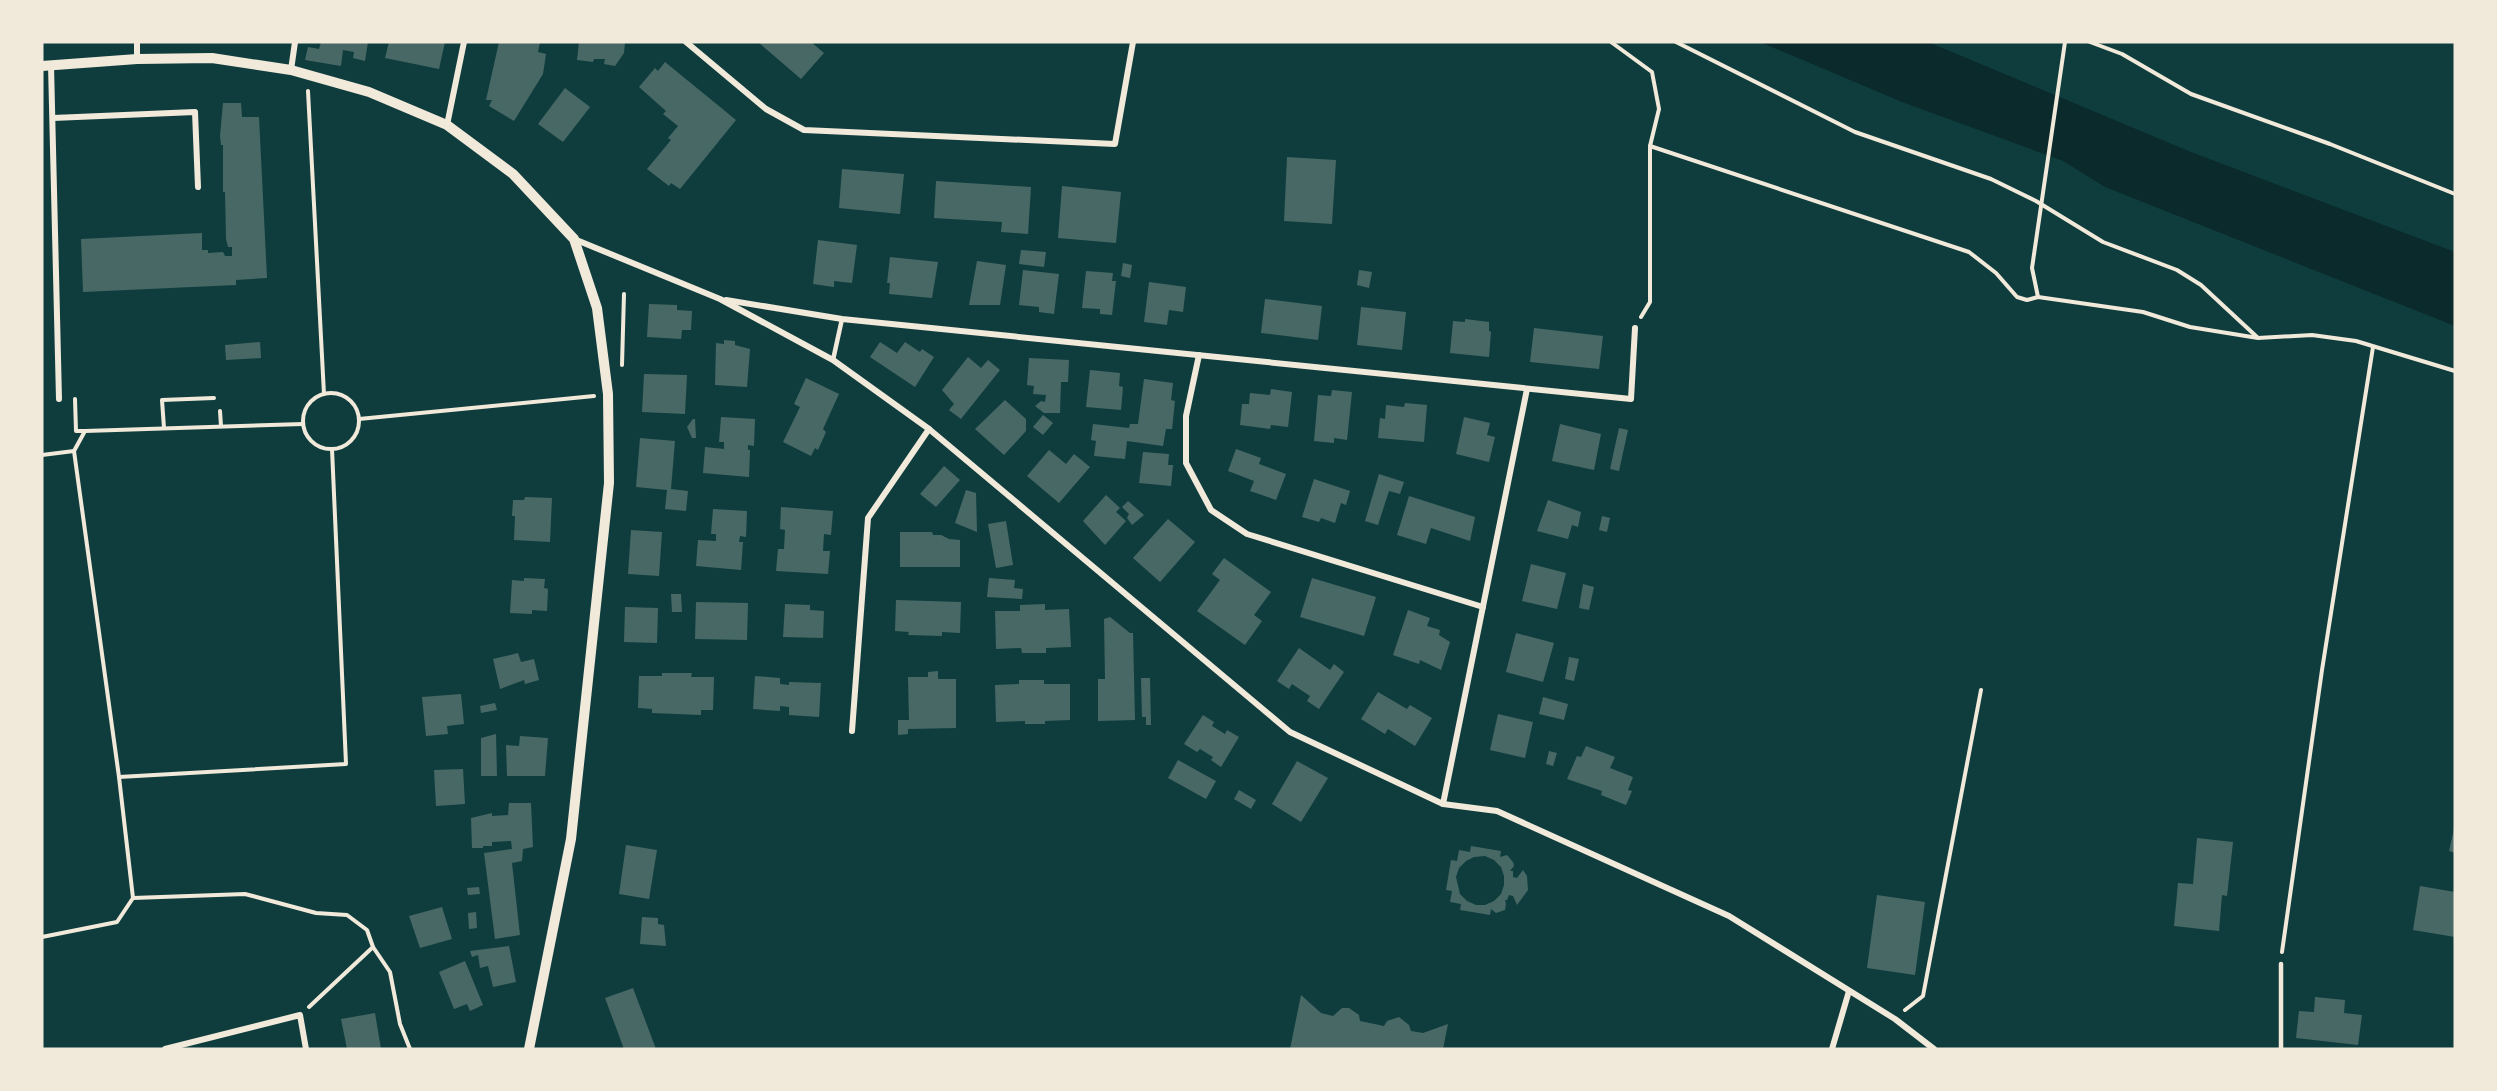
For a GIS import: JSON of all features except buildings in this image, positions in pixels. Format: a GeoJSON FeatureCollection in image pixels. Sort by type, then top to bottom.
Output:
{"type":"FeatureCollection","features":[{"type":"Feature","properties":{"kind":"street"},"geometry":{"type":"LineString","coordinates":[[137,42],[137,59]]}},
{"type":"Feature","properties":{"kind":"street"},"geometry":{"type":"LineString","coordinates":[[291,70],[296,42]]}},
{"type":"Feature","properties":{"kind":"street"},"geometry":{"type":"LineString","coordinates":[[447,125],[464,42]]}},
{"type":"Feature","properties":{"kind":"street"},"geometry":{"type":"LineString","coordinates":[[686,42],[766,109],[804,129],[1115,144],[1133,42]]}},
{"type":"Feature","properties":{"kind":"street"},"geometry":{"type":"LineString","coordinates":[[59,399],[53,118],[47,66],[137,59],[212,58],[291,70],[369,92],[447,125],[513,174],[574,239],[720,299],[833,360],[929,429],[1290,732],[1443,804],[1497,811],[1729,916],[1896,1019],[1934,1049]]}},
{"type":"Feature","properties":{"kind":"street"},"geometry":{"type":"LineString","coordinates":[[53,118],[195,112],[198,188]]}},
{"type":"Feature","properties":{"kind":"street"},"geometry":{"type":"LineString","coordinates":[[529,1049],[571,839],[609,483],[608,394],[597,308],[574,239]]}},
{"type":"Feature","properties":{"kind":"street"},"geometry":{"type":"LineString","coordinates":[[720,299],[842,319],[1631,399],[1635,328]]}},
{"type":"Feature","properties":{"kind":"street"},"geometry":{"type":"LineString","coordinates":[[1199,355],[1186,416],[1186,464],[1211,510],[1247,534],[1483,607]]}},
{"type":"Feature","properties":{"kind":"street"},"geometry":{"type":"LineString","coordinates":[[1443,804],[1527,388]]}},
{"type":"Feature","properties":{"kind":"street"},"geometry":{"type":"LineString","coordinates":[[852,731],[868,518],[929,429]]}},
{"type":"Feature","properties":{"kind":"street"},"geometry":{"type":"LineString","coordinates":[[1832,1049],[1849,992]]}},
{"type":"Feature","properties":{"kind":"street"},"geometry":{"type":"LineString","coordinates":[[165,1049],[300,1015],[306,1049]]}},
{"type":"Feature","properties":{"kind":"lane"},"geometry":{"type":"LineString","coordinates":[[833,360],[842,319]]}},
{"type":"Feature","properties":{"kind":"lane"},"geometry":{"type":"LineString","coordinates":[[2281,964],[2281,1049]]}},
{"type":"Feature","properties":{"kind":"path"},"geometry":{"type":"LineString","coordinates":[[1611,42],[1652,72],[1659,110],[1650,146],[1650,302],[1635,328]]}},
{"type":"Feature","properties":{"kind":"path"},"geometry":{"type":"LineString","coordinates":[[1676,42],[1855,132],[1991,179],[2036,201],[2103,242],[2177,270],[2202,285],[2258,338]]}},
{"type":"Feature","properties":{"kind":"path"},"geometry":{"type":"LineString","coordinates":[[2038,297],[2032,268],[2065,42]]}},
{"type":"Feature","properties":{"kind":"path"},"geometry":{"type":"LineString","coordinates":[[2090,42],[2122,54],[2191,94],[2330,144],[2455,194]]}},
{"type":"Feature","properties":{"kind":"path"},"geometry":{"type":"LineString","coordinates":[[308,76],[324,394]]}},
{"type":"Feature","properties":{"kind":"path"},"geometry":{"type":"LineString","coordinates":[[1650,146],[1969,252],[1996,273],[2017,297],[2027,300],[2038,297],[2143,312],[2190,327],[2258,338],[2312,335],[2356,341],[2455,371]]}},
{"type":"Feature","properties":{"kind":"path"},"geometry":{"type":"LineString","coordinates":[[2281,964],[2322,670],[2373,347]]}},
{"type":"Feature","properties":{"kind":"path"},"geometry":{"type":"LineString","coordinates":[[324,394],[340,394],[347,399],[357,411],[359,419],[354,436],[349,443],[332,449],[316,445],[309,439],[303,423],[303,416],[311,402],[324,394]]}},
{"type":"Feature","properties":{"kind":"path"},"geometry":{"type":"LineString","coordinates":[[359,419],[608,394]]}},
{"type":"Feature","properties":{"kind":"path"},"geometry":{"type":"LineString","coordinates":[[164,428],[162,400],[214,398]]}},
{"type":"Feature","properties":{"kind":"path"},"geometry":{"type":"LineString","coordinates":[[75,399],[76,430],[85,431],[303,423]]}},
{"type":"Feature","properties":{"kind":"path"},"geometry":{"type":"LineString","coordinates":[[220,411],[221,426]]}},
{"type":"Feature","properties":{"kind":"path"},"geometry":{"type":"LineString","coordinates":[[42,937],[117,922],[133,898],[119,777],[74,451],[85,431]]}},
{"type":"Feature","properties":{"kind":"path"},"geometry":{"type":"LineString","coordinates":[[119,777],[346,764],[332,449]]}},
{"type":"Feature","properties":{"kind":"path"},"geometry":{"type":"LineString","coordinates":[[42,455],[74,451]]}},
{"type":"Feature","properties":{"kind":"path"},"geometry":{"type":"LineString","coordinates":[[1896,1019],[1923,996],[1980,690]]}},
{"type":"Feature","properties":{"kind":"path"},"geometry":{"type":"LineString","coordinates":[[133,898],[245,894],[316,913],[347,915],[367,930],[373,947],[390,972],[400,1024],[410,1049]]}},
{"type":"Feature","properties":{"kind":"path"},"geometry":{"type":"LineString","coordinates":[[300,1015],[373,947]]}},
{"type":"Feature","properties":{"kind":"water"},"geometry":{"type":"Polygon","coordinates":[[[1760,42],[1928,42],[2191,152],[2455,252],[2455,326],[2105,187],[2063,161],[1902,102],[1760,42]]]}}]}
